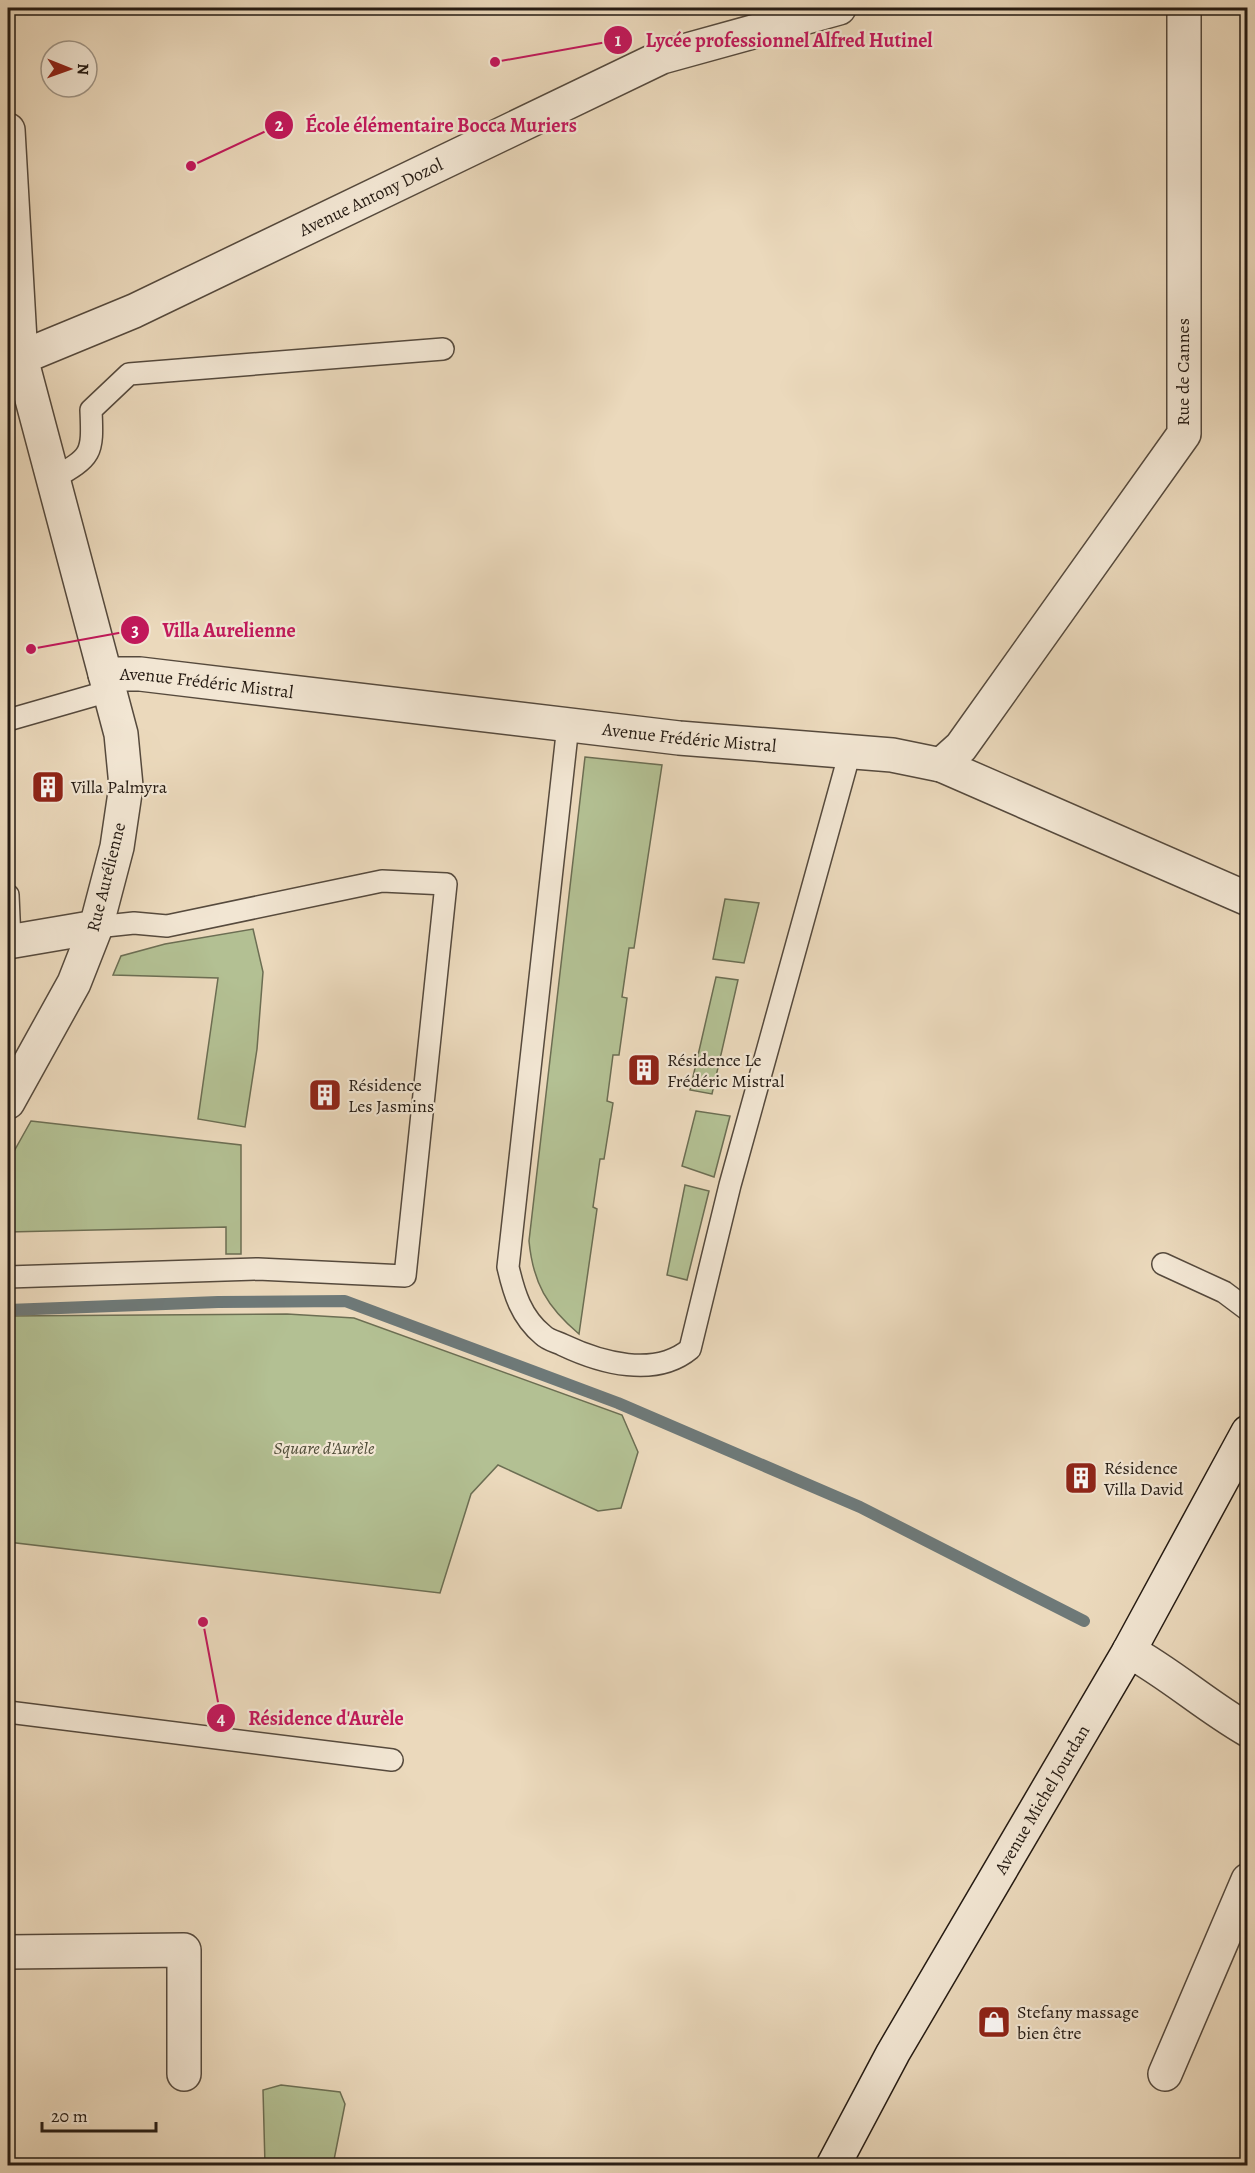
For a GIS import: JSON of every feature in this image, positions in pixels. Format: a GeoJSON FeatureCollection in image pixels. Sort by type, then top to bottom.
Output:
{"type":"FeatureCollection","features":[{"type":"Feature","properties":{"kind":"street","name":"Avenue Antony Dozol"},"geometry":{"type":"LineString","coordinates":[[14,361],[134,311],[662,57],[839,8]]}},
{"type":"Feature","properties":{"kind":"street","name":"Rue de Cannes"},"geometry":{"type":"LineString","coordinates":[[941,765],[968,738],[1184,434],[1184,8]]}},
{"type":"Feature","properties":{"kind":"street","name":"Rue Aurélienne"},"geometry":{"type":"LineString","coordinates":[[8,130],[14,361],[53,479],[121,734],[126,786],[117,847],[96,927],[74,983],[8,1102]]}},
{"type":"Feature","properties":{"kind":"street","name":"Avenue Frédéric Mistral"},"geometry":{"type":"LineString","coordinates":[[107,682],[140,674],[679,738],[892,755],[941,765],[1248,899]]}},
{"type":"Feature","properties":{"kind":"street"},"geometry":{"type":"LineString","coordinates":[[9,941],[96,927]]}},
{"type":"Feature","properties":{"kind":"street","name":"Avenue Michel Jourdan"},"geometry":{"type":"LineString","coordinates":[[833,2166],[893,2053],[1129,1651],[1248,1432]]}},
{"type":"Feature","properties":{"kind":"street"},"geometry":{"type":"LineString","coordinates":[[1129,1651],[1161,1669],[1222,1716],[1248,1730]]}},
{"type":"Feature","properties":{"kind":"street"},"geometry":{"type":"LineString","coordinates":[[1164,2074],[1248,1880]]}},
{"type":"Feature","properties":{"kind":"street"},"geometry":{"type":"LineString","coordinates":[[8,1952],[184,1950],[184,2074]]}},
{"type":"Feature","properties":{"kind":"lane"},"geometry":{"type":"LineString","coordinates":[[53,479],[80,463],[93,444],[91,410],[129,375],[443,349]]}},
{"type":"Feature","properties":{"kind":"lane"},"geometry":{"type":"LineString","coordinates":[[8,720],[107,682]]}},
{"type":"Feature","properties":{"kind":"lane"},"geometry":{"type":"LineString","coordinates":[[568,725],[508,1267],[517,1304],[543,1336],[587,1356],[624,1364],[660,1364],[678,1358],[690,1349],[730,1185],[850,752]]}},
{"type":"Feature","properties":{"kind":"lane"},"geometry":{"type":"LineString","coordinates":[[8,1277],[258,1269],[405,1276],[446,884],[382,881],[167,926],[134,923],[96,927]]}},
{"type":"Feature","properties":{"kind":"lane"},"geometry":{"type":"LineString","coordinates":[[8,895],[9,941]]}},
{"type":"Feature","properties":{"kind":"lane"},"geometry":{"type":"LineString","coordinates":[[1163,1264],[1224,1292],[1248,1310]]}},
{"type":"Feature","properties":{"kind":"lane"},"geometry":{"type":"LineString","coordinates":[[8,1712],[392,1760]]}},
{"type":"Feature","properties":{"kind":"green space"},"geometry":{"type":"Polygon","coordinates":[[[585,757],[662,765],[634,948],[629,948],[622,997],[627,998],[619,1055],[613,1055],[607,1101],[613,1103],[604,1159],[600,1159],[593,1207],[597,1209],[579,1334],[550,1304],[538,1282],[529,1241],[585,757]]]}},
{"type":"Feature","properties":{"kind":"green space"},"geometry":{"type":"Polygon","coordinates":[[[725,899],[759,903],[744,963],[713,959],[725,899]]]}},
{"type":"Feature","properties":{"kind":"green space"},"geometry":{"type":"Polygon","coordinates":[[[253,929],[263,972],[257,1049],[245,1127],[198,1119],[218,978],[113,975],[121,956],[165,944],[253,929]]]}},
{"type":"Feature","properties":{"kind":"green space"},"geometry":{"type":"Polygon","coordinates":[[[716,977],[738,980],[712,1094],[690,1090],[716,977]]]}},
{"type":"Feature","properties":{"kind":"green space"},"geometry":{"type":"Polygon","coordinates":[[[696,1111],[730,1116],[714,1177],[682,1166],[696,1111]]]}},
{"type":"Feature","properties":{"kind":"green space"},"geometry":{"type":"Polygon","coordinates":[[[31,1121],[241,1145],[241,1254],[226,1254],[226,1227],[8,1232],[8,1162],[31,1121]]]}},
{"type":"Feature","properties":{"kind":"green space"},"geometry":{"type":"Polygon","coordinates":[[[685,1185],[709,1191],[687,1280],[667,1275],[685,1185]]]}},
{"type":"Feature","properties":{"kind":"green space","name":"Square d'Aurèle"},"geometry":{"type":"Polygon","coordinates":[[[287,1314],[354,1318],[622,1415],[638,1452],[621,1508],[598,1511],[498,1465],[471,1494],[440,1593],[8,1542],[8,1316],[287,1314]]]}},
{"type":"Feature","properties":{"kind":"green space"},"geometry":{"type":"Polygon","coordinates":[[[281,2085],[340,2092],[345,2104],[333,2165],[265,2165],[263,2090],[281,2085]]]}},
{"type":"Feature","properties":{"kind":"waterway"},"geometry":{"type":"LineString","coordinates":[[8,1310],[218,1302],[345,1301],[618,1403],[860,1507],[1084,1621]]}},
{"type":"Feature","properties":{"kind":"place","name":"Lycée professionnel Alfred Hutinel"},"geometry":{"type":"Point","coordinates":[495,62]}},
{"type":"Feature","properties":{"kind":"place","name":"École élémentaire Bocca Muriers"},"geometry":{"type":"Point","coordinates":[191,166]}},
{"type":"Feature","properties":{"kind":"place","name":"Villa Aurelienne"},"geometry":{"type":"Point","coordinates":[31,649]}},
{"type":"Feature","properties":{"kind":"place","name":"Villa Palmyra"},"geometry":{"type":"Point","coordinates":[48,787]}},
{"type":"Feature","properties":{"kind":"place","name":"Résidence Le Frédéric Mistral"},"geometry":{"type":"Point","coordinates":[644,1070]}},
{"type":"Feature","properties":{"kind":"place","name":"Résidence Les Jasmins"},"geometry":{"type":"Point","coordinates":[325,1095]}},
{"type":"Feature","properties":{"kind":"place","name":"Résidence Villa David"},"geometry":{"type":"Point","coordinates":[1081,1478]}},
{"type":"Feature","properties":{"kind":"place","name":"Résidence d'Aurèle"},"geometry":{"type":"Point","coordinates":[203,1622]}},
{"type":"Feature","properties":{"kind":"place","name":"Stefany massage bien être"},"geometry":{"type":"Point","coordinates":[994,2022]}}]}
